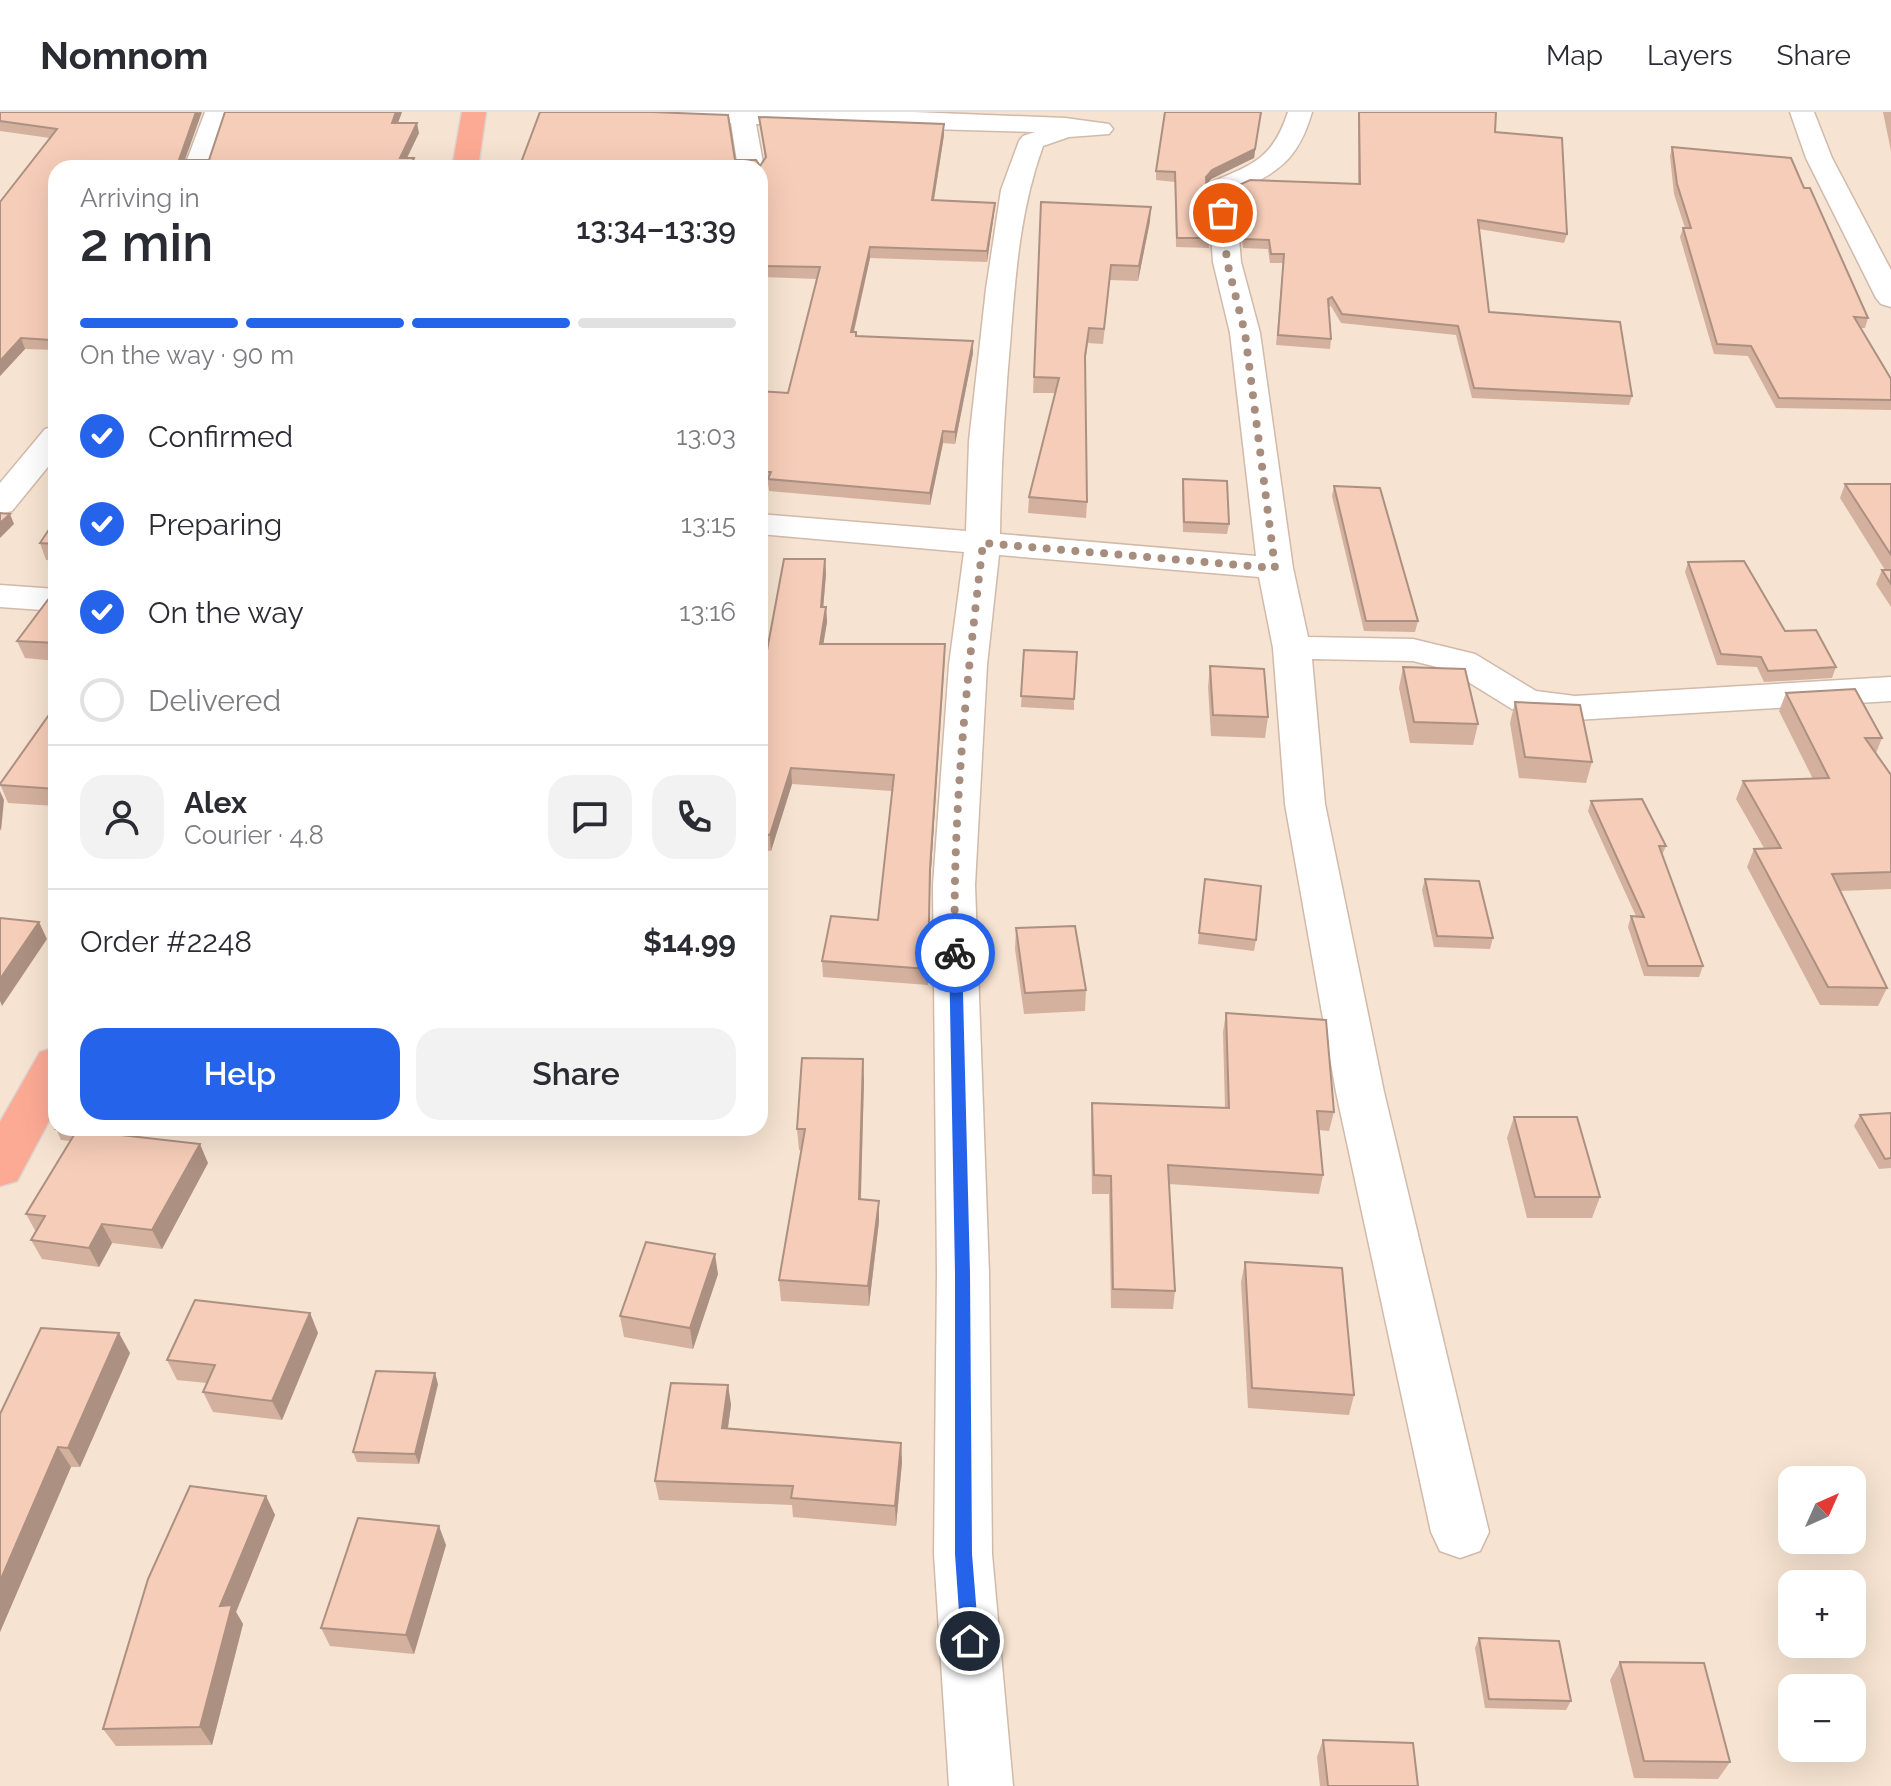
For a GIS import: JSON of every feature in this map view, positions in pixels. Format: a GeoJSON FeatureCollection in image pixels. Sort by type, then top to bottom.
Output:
{"type":"FeatureCollection","features":[{"type":"Feature","properties":{"kind":"highway"},"geometry":{"type":"LineString","coordinates":[[466,160],[474,112]]}},
{"type":"Feature","properties":{"kind":"highway"},"geometry":{"type":"LineString","coordinates":[[0,1167],[48,1079]]}},
{"type":"Feature","properties":{"kind":"street"},"geometry":{"type":"LineString","coordinates":[[200,160],[217,112]]}},
{"type":"Feature","properties":{"kind":"street"},"geometry":{"type":"LineString","coordinates":[[643,112],[965,115],[1101,120]]}},
{"type":"Feature","properties":{"kind":"street"},"geometry":{"type":"LineString","coordinates":[[1300,112],[1291,143],[1275,161],[1221,188],[1227,262],[1245,333],[1275,568],[1292,648],[1305,804],[1357,1076],[1460,1532]]}},
{"type":"Feature","properties":{"kind":"street"},"geometry":{"type":"LineString","coordinates":[[1802,112],[1819,158],[1891,298]]}},
{"type":"Feature","properties":{"kind":"street"},"geometry":{"type":"LineString","coordinates":[[742,115],[750,160]]}},
{"type":"Feature","properties":{"kind":"street"},"geometry":{"type":"LineString","coordinates":[[981,1786],[963,1554],[963,1273],[954,885],[968,665],[983,543],[985,441],[1000,289],[1014,190],[1032,141],[1101,120]]}},
{"type":"Feature","properties":{"kind":"street"},"geometry":{"type":"LineString","coordinates":[[0,504],[48,446]]}},
{"type":"Feature","properties":{"kind":"street"},"geometry":{"type":"LineString","coordinates":[[768,525],[1275,568]]}},
{"type":"Feature","properties":{"kind":"street"},"geometry":{"type":"LineString","coordinates":[[0,596],[48,599]]}},
{"type":"Feature","properties":{"kind":"street"},"geometry":{"type":"LineString","coordinates":[[1292,648],[1413,650],[1462,662],[1526,701],[1575,708],[1891,689]]}},
{"type":"Feature","properties":{"kind":"shaded area"},"geometry":{"type":"Polygon","coordinates":[[[0,112],[1891,112],[1891,1786],[0,1786],[0,112]]]}},
{"type":"Feature","properties":{"kind":"building"},"geometry":{"type":"Polygon","coordinates":[[[0,112],[196,112],[179,160],[48,160],[48,340],[21,338],[0,361],[0,202],[57,129],[0,121],[0,112]]]}},
{"type":"Feature","properties":{"kind":"building"},"geometry":{"type":"Polygon","coordinates":[[[225,112],[396,112],[392,123],[417,123],[400,158],[414,158],[209,160],[225,112]]]}},
{"type":"Feature","properties":{"kind":"building"},"geometry":{"type":"Polygon","coordinates":[[[540,112],[652,112],[728,115],[735,160],[522,160],[540,112]]]}},
{"type":"Feature","properties":{"kind":"building"},"geometry":{"type":"Polygon","coordinates":[[[1165,112],[1261,112],[1255,149],[1212,170],[1206,177],[1210,238],[1177,238],[1175,172],[1156,171],[1165,112]]]}},
{"type":"Feature","properties":{"kind":"building"},"geometry":{"type":"Polygon","coordinates":[[[1359,112],[1496,112],[1495,132],[1562,138],[1567,234],[1478,220],[1489,312],[1620,322],[1632,396],[1474,388],[1458,326],[1342,314],[1332,297],[1328,299],[1331,339],[1278,335],[1284,254],[1271,254],[1269,240],[1244,239],[1239,185],[1250,180],[1360,184],[1359,112]]]}},
{"type":"Feature","properties":{"kind":"building"},"geometry":{"type":"Polygon","coordinates":[[[759,117],[944,124],[932,200],[995,203],[987,251],[870,247],[851,332],[856,332],[856,336],[973,341],[955,432],[943,431],[930,493],[768,479],[771,472],[768,472],[768,392],[788,393],[820,267],[768,266],[768,160],[764,160],[759,117]]]}},
{"type":"Feature","properties":{"kind":"building"},"geometry":{"type":"Polygon","coordinates":[[[1672,147],[1791,158],[1804,188],[1810,188],[1868,318],[1854,317],[1891,379],[1891,400],[1779,398],[1751,346],[1717,344],[1683,228],[1691,228],[1677,184],[1672,147]]]}},
{"type":"Feature","properties":{"kind":"building"},"geometry":{"type":"Polygon","coordinates":[[[1041,202],[1151,207],[1139,266],[1111,265],[1104,329],[1089,328],[1085,356],[1087,502],[1029,497],[1059,378],[1034,377],[1041,202]]]}},
{"type":"Feature","properties":{"kind":"building"},"geometry":{"type":"Polygon","coordinates":[[[1183,479],[1227,481],[1229,524],[1184,522],[1183,479]]]}},
{"type":"Feature","properties":{"kind":"building"},"geometry":{"type":"Polygon","coordinates":[[[1845,484],[1891,484],[1891,555],[1845,484]]]}},
{"type":"Feature","properties":{"kind":"building"},"geometry":{"type":"Polygon","coordinates":[[[1334,486],[1380,488],[1418,621],[1366,621],[1334,486]]]}},
{"type":"Feature","properties":{"kind":"building"},"geometry":{"type":"Polygon","coordinates":[[[0,513],[10,514],[0,523],[0,513]]]}},
{"type":"Feature","properties":{"kind":"building"},"geometry":{"type":"Polygon","coordinates":[[[48,531],[48,544],[40,543],[48,531]]]}},
{"type":"Feature","properties":{"kind":"building"},"geometry":{"type":"Polygon","coordinates":[[[784,559],[825,559],[821,607],[826,607],[820,644],[945,644],[930,869],[928,969],[822,961],[831,916],[878,920],[894,775],[791,768],[768,835],[768,645],[784,559]]]}},
{"type":"Feature","properties":{"kind":"building"},"geometry":{"type":"Polygon","coordinates":[[[1744,561],[1785,631],[1816,630],[1836,667],[1768,671],[1761,657],[1721,654],[1688,562],[1744,561]]]}},
{"type":"Feature","properties":{"kind":"building"},"geometry":{"type":"Polygon","coordinates":[[[1882,570],[1891,570],[1891,584],[1882,570]]]}},
{"type":"Feature","properties":{"kind":"building"},"geometry":{"type":"Polygon","coordinates":[[[48,600],[48,643],[17,641],[48,600]]]}},
{"type":"Feature","properties":{"kind":"building"},"geometry":{"type":"Polygon","coordinates":[[[1024,650],[1077,652],[1074,699],[1021,696],[1024,650]]]}},
{"type":"Feature","properties":{"kind":"building"},"geometry":{"type":"Polygon","coordinates":[[[1210,666],[1264,669],[1268,717],[1213,715],[1210,666]]]}},
{"type":"Feature","properties":{"kind":"building"},"geometry":{"type":"Polygon","coordinates":[[[1403,667],[1465,669],[1478,724],[1414,722],[1403,667]]]}},
{"type":"Feature","properties":{"kind":"building"},"geometry":{"type":"Polygon","coordinates":[[[1855,689],[1882,738],[1865,738],[1891,775],[1891,872],[1832,874],[1887,988],[1828,987],[1754,849],[1781,848],[1743,781],[1829,778],[1786,693],[1855,689]]]}},
{"type":"Feature","properties":{"kind":"building"},"geometry":{"type":"Polygon","coordinates":[[[1515,702],[1580,705],[1592,762],[1525,757],[1515,702]]]}},
{"type":"Feature","properties":{"kind":"building"},"geometry":{"type":"Polygon","coordinates":[[[48,716],[48,788],[0,784],[48,716]]]}},
{"type":"Feature","properties":{"kind":"building"},"geometry":{"type":"Polygon","coordinates":[[[1642,799],[1666,846],[1659,846],[1703,966],[1648,966],[1631,916],[1644,917],[1591,801],[1642,799]]]}},
{"type":"Feature","properties":{"kind":"building"},"geometry":{"type":"Polygon","coordinates":[[[1205,879],[1261,886],[1256,940],[1199,933],[1205,879]]]}},
{"type":"Feature","properties":{"kind":"building"},"geometry":{"type":"Polygon","coordinates":[[[1425,879],[1479,881],[1493,938],[1437,936],[1425,879]]]}},
{"type":"Feature","properties":{"kind":"building"},"geometry":{"type":"Polygon","coordinates":[[[0,918],[39,922],[0,979],[0,918]]]}},
{"type":"Feature","properties":{"kind":"building"},"geometry":{"type":"Polygon","coordinates":[[[1075,926],[1086,990],[1025,993],[1016,928],[1075,926]]]}},
{"type":"Feature","properties":{"kind":"building"},"geometry":{"type":"Polygon","coordinates":[[[1226,1013],[1326,1020],[1334,1112],[1317,1111],[1323,1175],[1168,1165],[1175,1291],[1113,1289],[1111,1176],[1094,1175],[1092,1103],[1229,1108],[1226,1013]]]}},
{"type":"Feature","properties":{"kind":"building"},"geometry":{"type":"Polygon","coordinates":[[[802,1058],[863,1059],[859,1199],[879,1201],[868,1286],[779,1280],[805,1129],[797,1129],[802,1058]]]}},
{"type":"Feature","properties":{"kind":"building"},"geometry":{"type":"Polygon","coordinates":[[[1891,1113],[1891,1158],[1885,1159],[1860,1115],[1891,1113]]]}},
{"type":"Feature","properties":{"kind":"building"},"geometry":{"type":"Polygon","coordinates":[[[1514,1117],[1577,1117],[1600,1197],[1535,1197],[1514,1117]]]}},
{"type":"Feature","properties":{"kind":"building"},"geometry":{"type":"Polygon","coordinates":[[[73,1136],[130,1136],[200,1144],[152,1230],[102,1224],[89,1248],[31,1240],[45,1216],[26,1214],[73,1136]]]}},
{"type":"Feature","properties":{"kind":"building"},"geometry":{"type":"Polygon","coordinates":[[[646,1242],[715,1254],[690,1328],[620,1316],[646,1242]]]}},
{"type":"Feature","properties":{"kind":"building"},"geometry":{"type":"Polygon","coordinates":[[[1245,1262],[1342,1268],[1354,1395],[1252,1388],[1245,1262]]]}},
{"type":"Feature","properties":{"kind":"building"},"geometry":{"type":"Polygon","coordinates":[[[195,1300],[310,1313],[272,1401],[203,1392],[215,1365],[167,1360],[195,1300]]]}},
{"type":"Feature","properties":{"kind":"building"},"geometry":{"type":"Polygon","coordinates":[[[41,1328],[119,1333],[68,1448],[58,1447],[0,1581],[0,1414],[41,1328]]]}},
{"type":"Feature","properties":{"kind":"building"},"geometry":{"type":"Polygon","coordinates":[[[376,1371],[435,1373],[415,1454],[353,1452],[376,1371]]]}},
{"type":"Feature","properties":{"kind":"building"},"geometry":{"type":"Polygon","coordinates":[[[671,1383],[728,1385],[722,1428],[901,1443],[895,1506],[791,1498],[793,1486],[655,1481],[671,1383]]]}},
{"type":"Feature","properties":{"kind":"building"},"geometry":{"type":"Polygon","coordinates":[[[190,1486],[266,1496],[220,1606],[232,1605],[200,1727],[103,1729],[148,1579],[190,1486]]]}},
{"type":"Feature","properties":{"kind":"building"},"geometry":{"type":"Polygon","coordinates":[[[358,1518],[439,1526],[406,1635],[321,1628],[358,1518]]]}},
{"type":"Feature","properties":{"kind":"building"},"geometry":{"type":"Polygon","coordinates":[[[1479,1638],[1559,1641],[1571,1701],[1489,1699],[1479,1638]]]}},
{"type":"Feature","properties":{"kind":"building"},"geometry":{"type":"Polygon","coordinates":[[[1620,1662],[1704,1663],[1730,1762],[1644,1761],[1620,1662]]]}},
{"type":"Feature","properties":{"kind":"building"},"geometry":{"type":"Polygon","coordinates":[[[1323,1740],[1413,1743],[1418,1786],[1328,1786],[1323,1740]]]}},
{"type":"Feature","properties":{"kind":"way so far"},"geometry":{"type":"LineString","coordinates":[[955,953],[954,885],[968,665],[983,543],[1275,568],[1245,333],[1227,262],[1223,213]]}},
{"type":"Feature","properties":{"kind":"route"},"geometry":{"type":"LineString","coordinates":[[955,953],[963,1273],[963,1554],[970,1641]]}}]}
